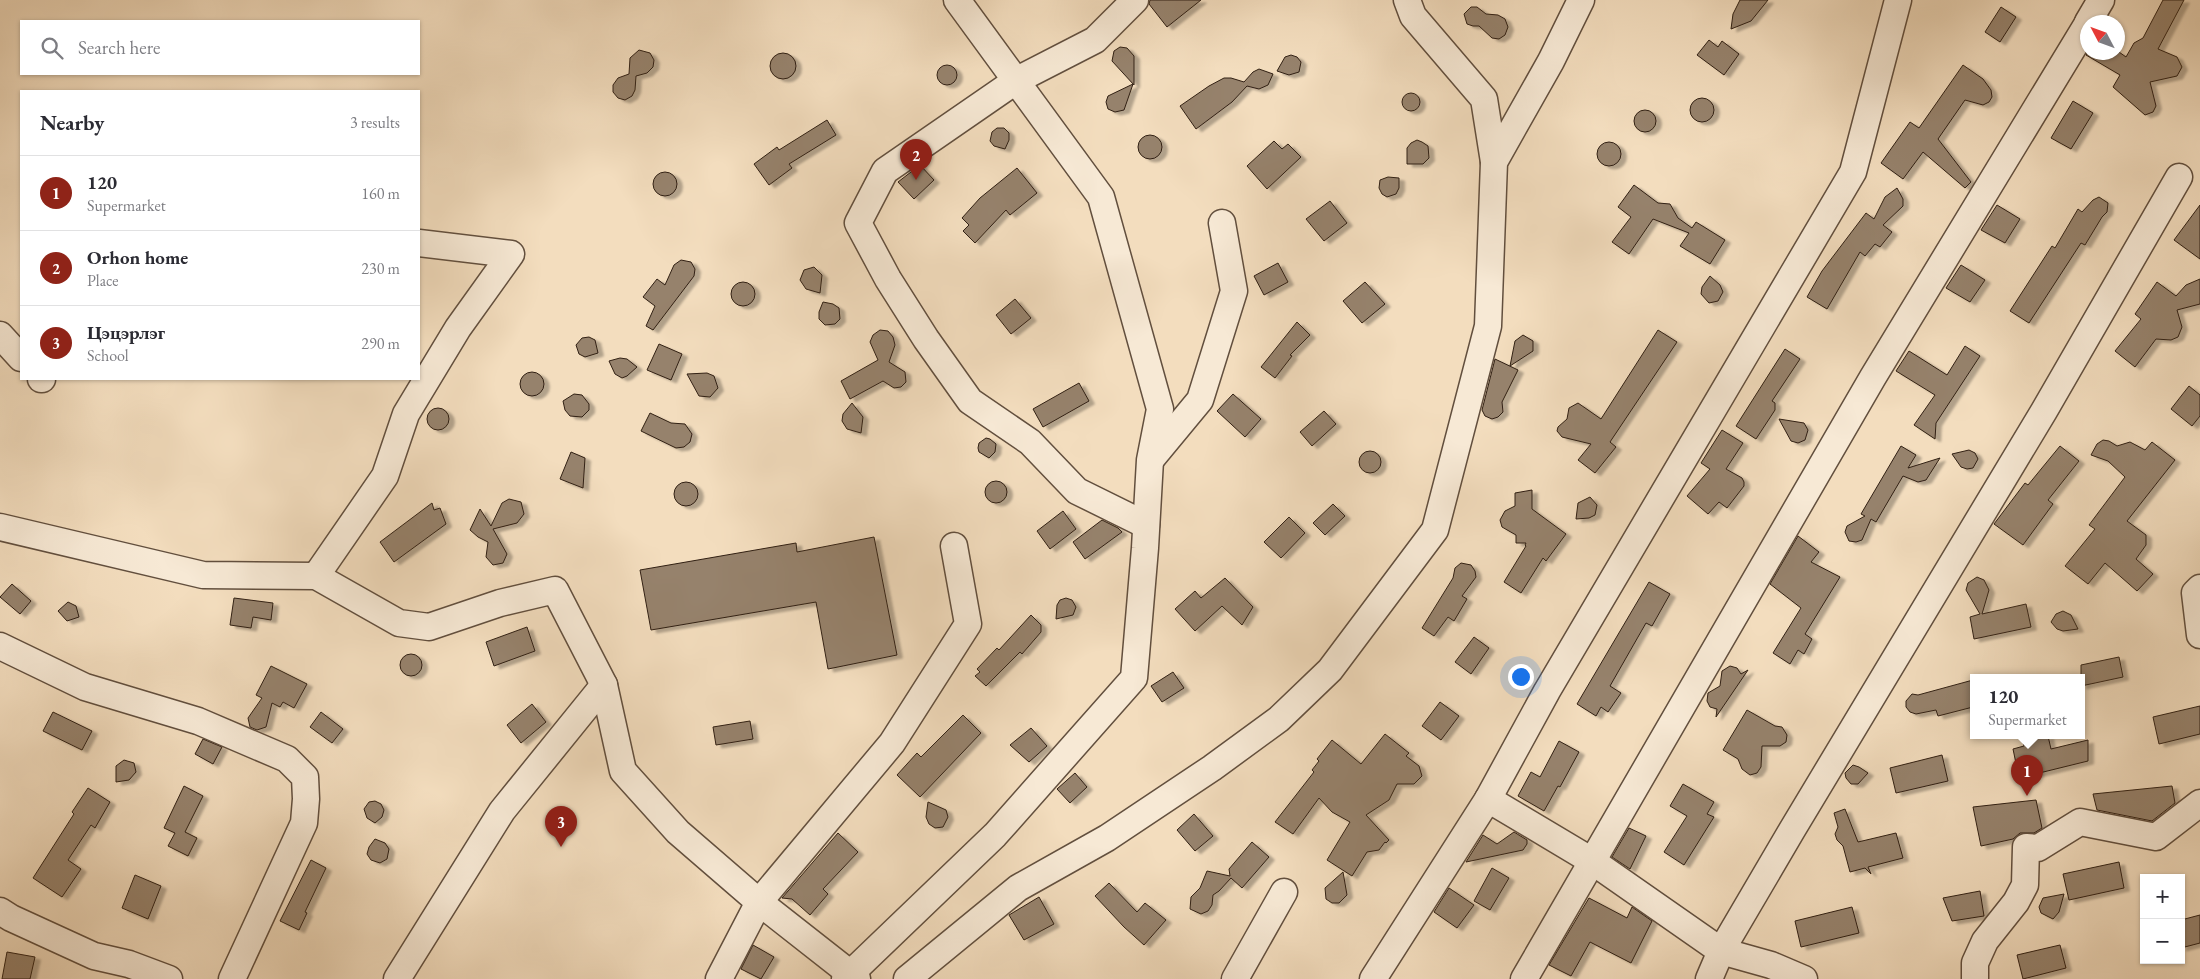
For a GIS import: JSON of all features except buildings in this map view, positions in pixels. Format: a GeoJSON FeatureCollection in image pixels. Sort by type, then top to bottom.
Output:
{"type":"FeatureCollection","features":[{"type":"Feature","properties":{"kind":"street"},"geometry":{"type":"LineString","coordinates":[[0,527],[203,575],[316,576],[399,623],[429,627],[500,603],[555,590],[604,685],[623,771],[678,832],[759,902],[851,977],[995,835],[1134,678],[1146,548],[1150,460],[1160,409],[1101,197],[957,0]]}},
{"type":"Feature","properties":{"kind":"street"},"geometry":{"type":"LineString","coordinates":[[1135,0],[1095,40],[1017,80],[885,171],[858,223],[888,279],[926,339],[970,401],[1030,442],[1077,491],[1146,524]]}},
{"type":"Feature","properties":{"kind":"street"},"geometry":{"type":"LineString","coordinates":[[907,979],[1018,888],[1107,838],[1212,768],[1279,719],[1330,670],[1435,530],[1488,326],[1494,162],[1484,99],[1413,16],[1407,0]]}},
{"type":"Feature","properties":{"kind":"street"},"geometry":{"type":"LineString","coordinates":[[1494,162],[1551,61],[1581,0]]}},
{"type":"Feature","properties":{"kind":"street"},"geometry":{"type":"LineString","coordinates":[[1373,979],[1488,798],[1552,682],[1854,172],[1898,0]]}},
{"type":"Feature","properties":{"kind":"street"},"geometry":{"type":"LineString","coordinates":[[2093,15],[2101,0]]}},
{"type":"Feature","properties":{"kind":"street"},"geometry":{"type":"LineString","coordinates":[[1524,979],[1873,377],[2080,36]]}},
{"type":"Feature","properties":{"kind":"street"},"geometry":{"type":"LineString","coordinates":[[1709,979],[1721,951],[1797,821],[2044,410],[2179,176]]}},
{"type":"Feature","properties":{"kind":"street"},"geometry":{"type":"LineString","coordinates":[[1150,460],[1200,400],[1234,291],[1222,223]]}},
{"type":"Feature","properties":{"kind":"street"},"geometry":{"type":"LineString","coordinates":[[316,576],[385,476],[406,414],[458,328],[512,254],[420,243]]}},
{"type":"Feature","properties":{"kind":"street"},"geometry":{"type":"LineString","coordinates":[[0,335],[20,357]]}},
{"type":"Feature","properties":{"kind":"street"},"geometry":{"type":"LineString","coordinates":[[719,979],[759,902],[892,743],[968,624],[954,546]]}},
{"type":"Feature","properties":{"kind":"street"},"geometry":{"type":"LineString","coordinates":[[2200,588],[2195,593],[2200,635]]}},
{"type":"Feature","properties":{"kind":"street"},"geometry":{"type":"LineString","coordinates":[[0,646],[85,687],[198,721],[287,759],[305,777],[304,823],[232,979]]}},
{"type":"Feature","properties":{"kind":"street"},"geometry":{"type":"LineString","coordinates":[[397,979],[502,812],[604,685]]}},
{"type":"Feature","properties":{"kind":"street"},"geometry":{"type":"LineString","coordinates":[[1488,798],[1592,860],[1721,951],[1772,965],[1804,979]]}},
{"type":"Feature","properties":{"kind":"street"},"geometry":{"type":"LineString","coordinates":[[1975,979],[1975,963],[1985,941],[2016,902],[2025,885],[2026,847],[2038,848],[2080,822],[2156,837],[2200,803]]}},
{"type":"Feature","properties":{"kind":"street"},"geometry":{"type":"LineString","coordinates":[[1235,979],[1284,892]]}},
{"type":"Feature","properties":{"kind":"street"},"geometry":{"type":"LineString","coordinates":[[0,911],[94,956],[129,964],[169,979]]}},
{"type":"Feature","properties":{"kind":"place","name":"Orhon home"},"geometry":{"type":"Point","coordinates":[916,180]}},
{"type":"Feature","properties":{"kind":"place","name":"120"},"geometry":{"type":"Point","coordinates":[2027,796]}},
{"type":"Feature","properties":{"kind":"place","name":"Цэцэрлэг"},"geometry":{"type":"Point","coordinates":[561,847]}}]}
